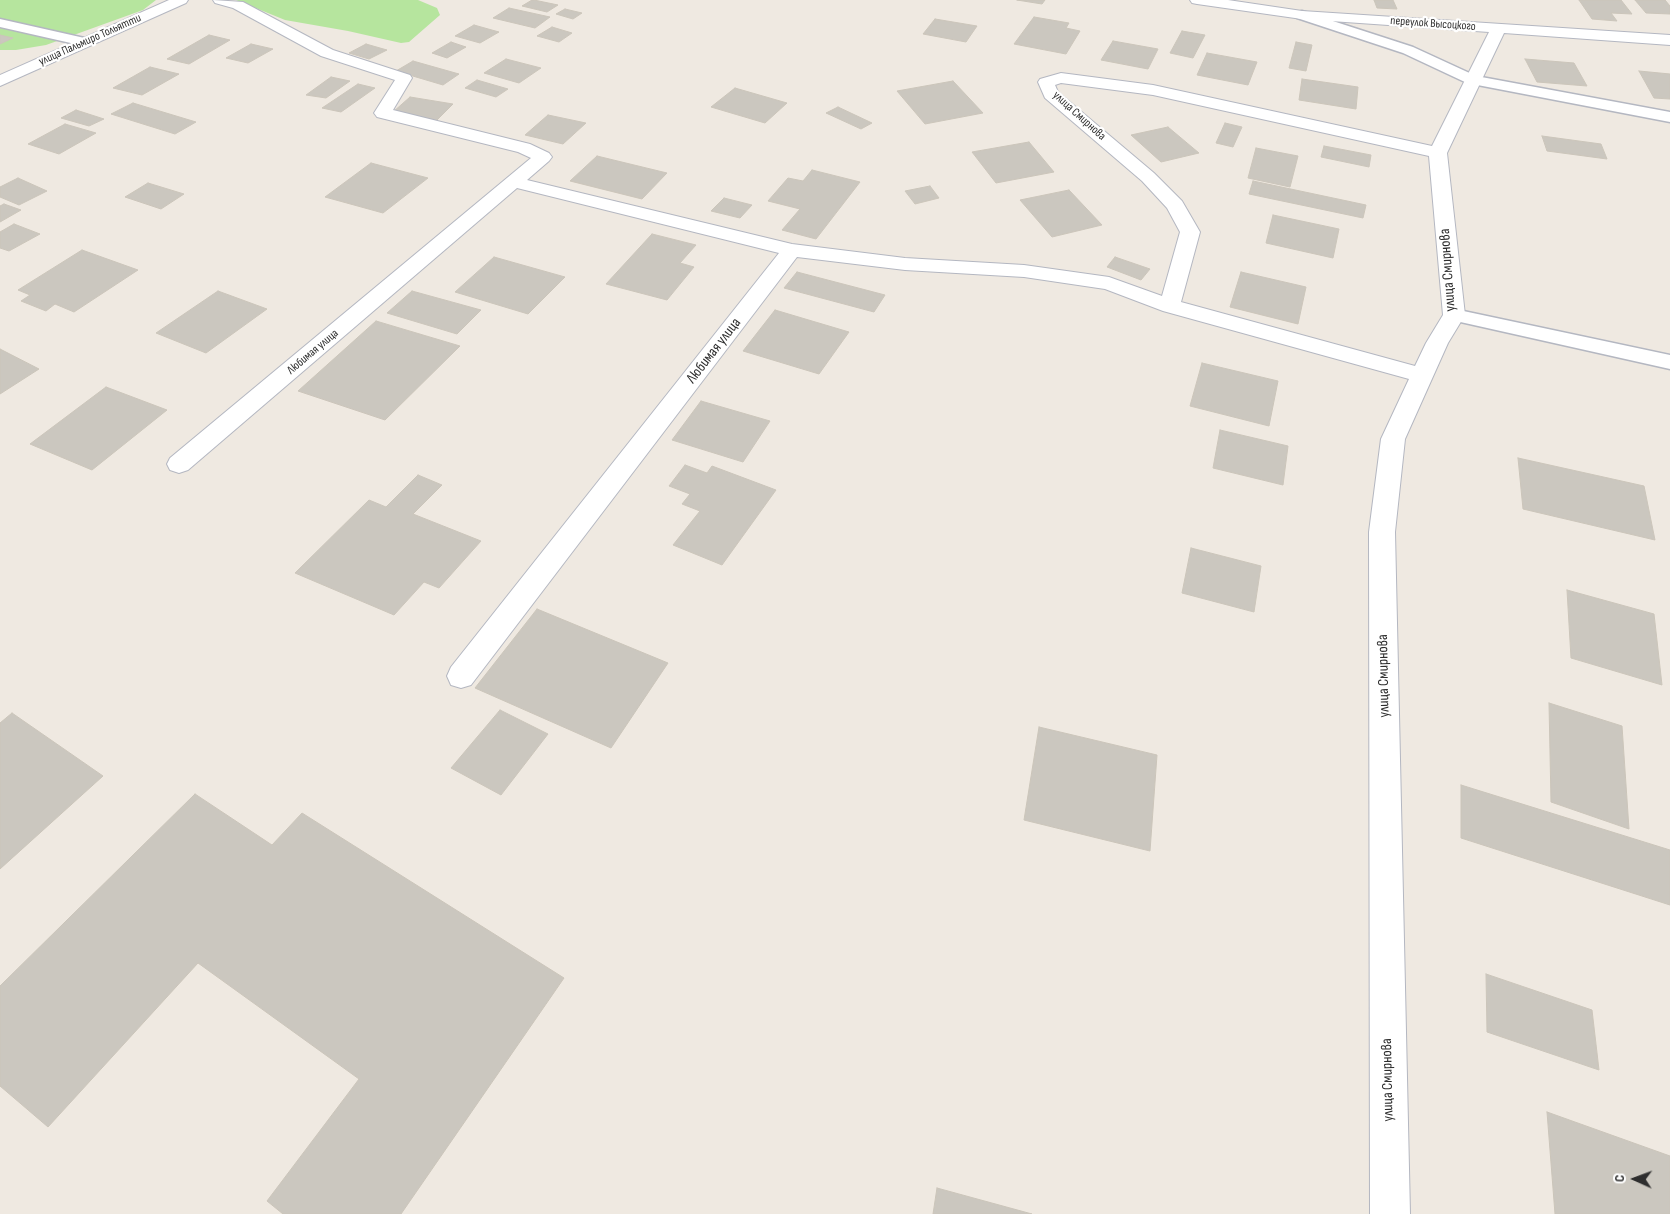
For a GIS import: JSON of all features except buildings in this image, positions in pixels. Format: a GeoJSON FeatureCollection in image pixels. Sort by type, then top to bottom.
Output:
{"type":"FeatureCollection","features":[{"type":"Feature","properties":{"kind":"street","name":"улица Пальмиро Тольятти"},"geometry":{"type":"LineString","coordinates":[[0,81],[181,0]]}},
{"type":"Feature","properties":{"kind":"street","name":"Любимая улица"},"geometry":{"type":"LineString","coordinates":[[179,464],[543,157],[524,148],[383,113],[404,78],[327,53],[238,5],[220,0]]}},
{"type":"Feature","properties":{"kind":"street","name":"переулок Высоцкого"},"geometry":{"type":"LineString","coordinates":[[1197,0],[1302,15],[1670,40]]}},
{"type":"Feature","properties":{"kind":"street"},"geometry":{"type":"LineString","coordinates":[[1438,153],[1472,80],[1500,28]]}},
{"type":"Feature","properties":{"kind":"street","name":"улица Смирнова"},"geometry":{"type":"LineString","coordinates":[[1170,306],[1190,232],[1175,204],[1148,177],[1052,94],[1046,82],[1061,78],[1152,90],[1438,153],[1454,315],[1421,375],[1393,439],[1382,532],[1390,1214]]}},
{"type":"Feature","properties":{"kind":"street"},"geometry":{"type":"LineString","coordinates":[[515,182],[792,250],[905,264],[1024,271],[1109,283],[1170,306],[1421,375]]}},
{"type":"Feature","properties":{"kind":"street","name":"Любимая улица"},"geometry":{"type":"LineString","coordinates":[[461,676],[792,250]]}},
{"type":"Feature","properties":{"kind":"lane"},"geometry":{"type":"LineString","coordinates":[[1302,15],[1408,50],[1472,80],[1670,117]]}},
{"type":"Feature","properties":{"kind":"lane"},"geometry":{"type":"LineString","coordinates":[[0,22],[84,42]]}},
{"type":"Feature","properties":{"kind":"lane"},"geometry":{"type":"LineString","coordinates":[[1454,315],[1670,362]]}},
{"type":"Feature","properties":{"kind":"green space"},"geometry":{"type":"Polygon","coordinates":[[[0,0],[156,0],[143,10],[46,45],[16,50],[0,50],[0,0]]]}},
{"type":"Feature","properties":{"kind":"green space"},"geometry":{"type":"Polygon","coordinates":[[[236,0],[418,0],[437,8],[440,15],[409,42],[401,43],[285,20],[236,0]]]}}]}
